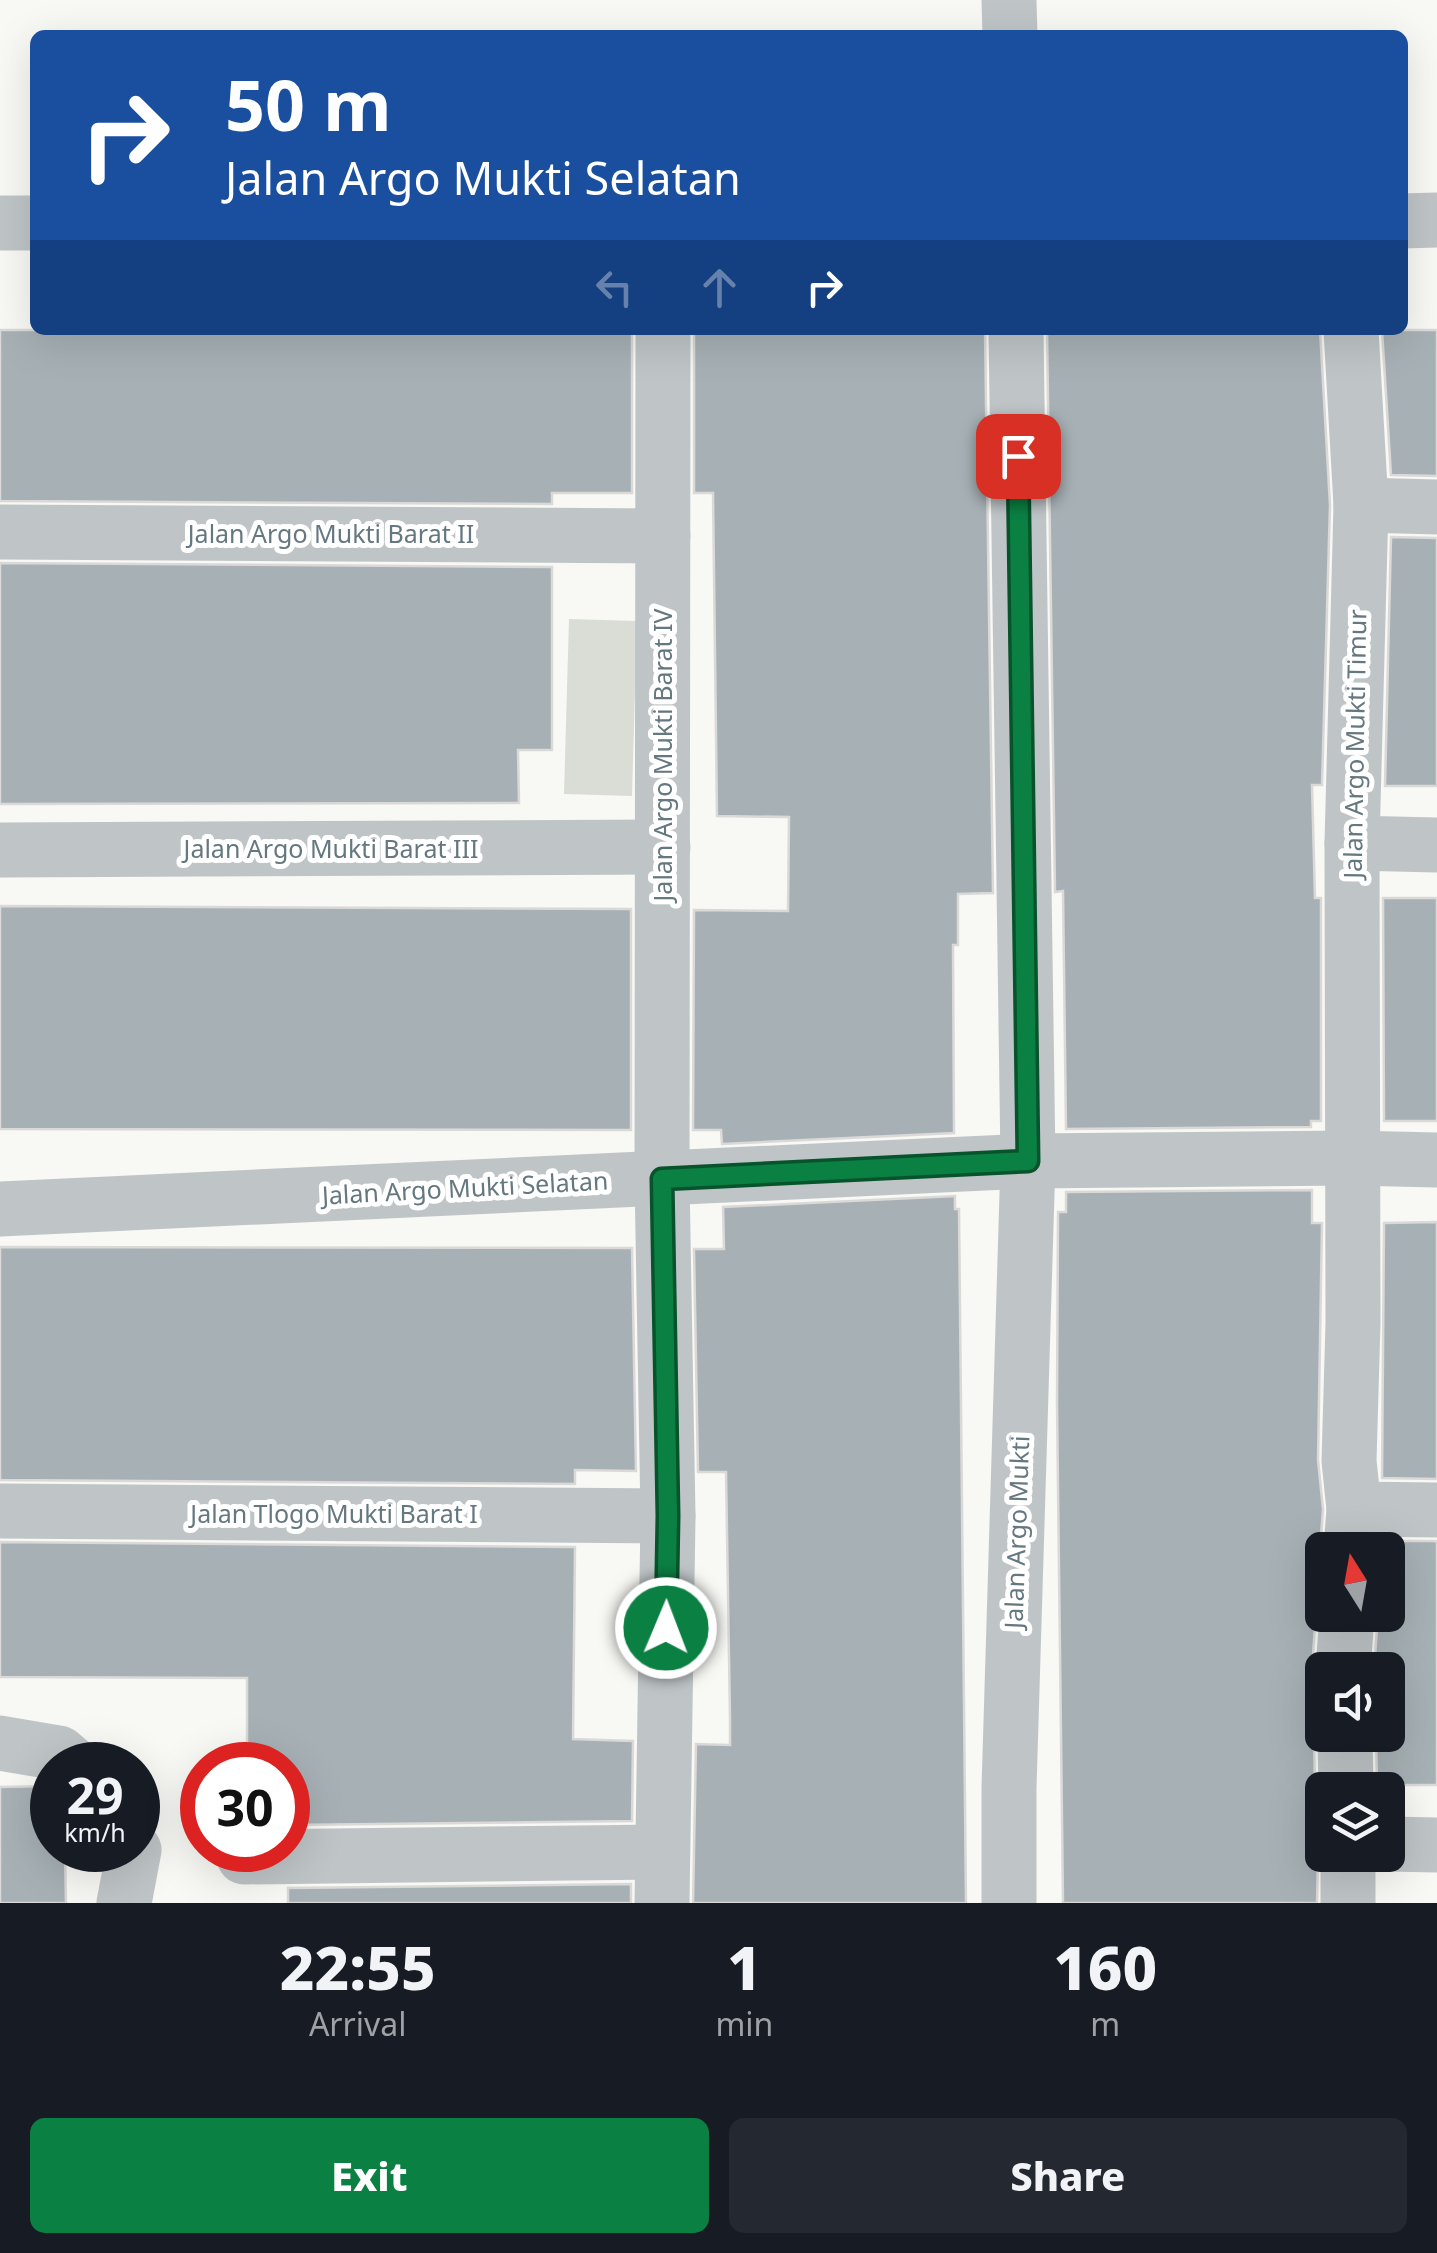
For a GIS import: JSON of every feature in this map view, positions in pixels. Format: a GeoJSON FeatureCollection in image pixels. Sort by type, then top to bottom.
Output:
{"type":"FeatureCollection","features":[{"type":"Feature","properties":{"kind":"street"},"geometry":{"type":"LineString","coordinates":[[1009,0],[1010,30]]}},
{"type":"Feature","properties":{"kind":"street"},"geometry":{"type":"LineString","coordinates":[[1408,220],[1437,220]]}},
{"type":"Feature","properties":{"kind":"street"},"geometry":{"type":"LineString","coordinates":[[0,223],[30,223]]}},
{"type":"Feature","properties":{"kind":"street","name":"Jalan Argo Mukti Barat IV"},"geometry":{"type":"LineString","coordinates":[[662,1877],[668,1516],[662,1179],[663,335]]}},
{"type":"Feature","properties":{"kind":"street","name":"Jalan Argo Mukti"},"geometry":{"type":"LineString","coordinates":[[1010,1903],[1008,1788],[1028,1161],[1016,335]]}},
{"type":"Feature","properties":{"kind":"street","name":"Jalan Argo Mukti Timur"},"geometry":{"type":"LineString","coordinates":[[1351,335],[1361,505],[1352,843],[1352,1529]]}},
{"type":"Feature","properties":{"kind":"street"},"geometry":{"type":"LineString","coordinates":[[1361,505],[1437,506]]}},
{"type":"Feature","properties":{"kind":"street","name":"Jalan Argo Mukti Barat II"},"geometry":{"type":"LineString","coordinates":[[0,532],[662,536]]}},
{"type":"Feature","properties":{"kind":"street"},"geometry":{"type":"LineString","coordinates":[[1352,843],[1437,845]]}},
{"type":"Feature","properties":{"kind":"street","name":"Jalan Argo Mukti Barat III"},"geometry":{"type":"LineString","coordinates":[[0,850],[662,847]]}},
{"type":"Feature","properties":{"kind":"street","name":"Jalan Argo Mukti Selatan"},"geometry":{"type":"LineString","coordinates":[[0,1209],[1028,1161],[1437,1160]]}},
{"type":"Feature","properties":{"kind":"street"},"geometry":{"type":"LineString","coordinates":[[1352,1529],[1437,1510]]}},
{"type":"Feature","properties":{"kind":"street","name":"Jalan Tlogo Mukti Barat I"},"geometry":{"type":"LineString","coordinates":[[0,1511],[668,1516]]}},
{"type":"Feature","properties":{"kind":"street"},"geometry":{"type":"LineString","coordinates":[[0,1742],[30,1748]]}},
{"type":"Feature","properties":{"kind":"street"},"geometry":{"type":"LineString","coordinates":[[1405,1844],[1437,1845]]}},
{"type":"Feature","properties":{"kind":"street"},"geometry":{"type":"LineString","coordinates":[[310,1860],[662,1877]]}},
{"type":"Feature","properties":{"kind":"street"},"geometry":{"type":"LineString","coordinates":[[124,1903],[130,1872]]}},
{"type":"Feature","properties":{"kind":"street"},"geometry":{"type":"LineString","coordinates":[[1348,1872],[1348,1903]]}},
{"type":"Feature","properties":{"kind":"shaded area"},"geometry":{"type":"Polygon","coordinates":[[[569,619],[637,621],[632,796],[564,794],[569,619]]]}},
{"type":"Feature","properties":{"kind":"building"},"geometry":{"type":"Polygon","coordinates":[[[0,330],[30,330],[30,335],[632,335],[632,493],[552,493],[552,504],[0,501],[0,330]]]}},
{"type":"Feature","properties":{"kind":"building"},"geometry":{"type":"Polygon","coordinates":[[[1437,330],[1437,476],[1391,475],[1382,335],[1437,330]]]}},
{"type":"Feature","properties":{"kind":"building"},"geometry":{"type":"Polygon","coordinates":[[[694,335],[985,335],[993,893],[958,894],[958,945],[953,945],[954,1133],[722,1144],[721,1130],[693,1130],[694,910],[788,911],[789,817],[717,816],[713,493],[694,493],[694,335]]]}},
{"type":"Feature","properties":{"kind":"building"},"geometry":{"type":"Polygon","coordinates":[[[1047,335],[1320,335],[1330,505],[1322,785],[1312,785],[1315,898],[1321,898],[1321,1121],[1311,1121],[1311,1127],[1066,1129],[1063,891],[1055,892],[1047,335]]]}},
{"type":"Feature","properties":{"kind":"building"},"geometry":{"type":"Polygon","coordinates":[[[1391,537],[1437,538],[1437,786],[1385,786],[1391,537]]]}},
{"type":"Feature","properties":{"kind":"building"},"geometry":{"type":"Polygon","coordinates":[[[0,563],[552,567],[552,750],[518,750],[519,803],[0,804],[0,563]]]}},
{"type":"Feature","properties":{"kind":"building"},"geometry":{"type":"Polygon","coordinates":[[[1383,898],[1437,898],[1437,1121],[1384,1121],[1383,898]]]}},
{"type":"Feature","properties":{"kind":"building"},"geometry":{"type":"Polygon","coordinates":[[[0,906],[631,909],[631,1130],[0,1129],[0,906]]]}},
{"type":"Feature","properties":{"kind":"building"},"geometry":{"type":"Polygon","coordinates":[[[1312,1190],[1312,1223],[1322,1223],[1318,1460],[1323,1509],[1321,1532],[1305,1532],[1305,1632],[1315,1632],[1313,1652],[1305,1652],[1305,1752],[1314,1752],[1315,1772],[1305,1772],[1305,1872],[1318,1872],[1317,1903],[1063,1903],[1057,1403],[1058,1212],[1066,1212],[1066,1192],[1312,1190]]]}},
{"type":"Feature","properties":{"kind":"building"},"geometry":{"type":"Polygon","coordinates":[[[955,1196],[955,1209],[959,1209],[966,1903],[693,1903],[696,1744],[730,1745],[726,1472],[698,1472],[694,1249],[724,1249],[723,1207],[955,1196]]]}},
{"type":"Feature","properties":{"kind":"building"},"geometry":{"type":"Polygon","coordinates":[[[1437,1222],[1437,1479],[1382,1478],[1384,1223],[1437,1222]]]}},
{"type":"Feature","properties":{"kind":"building"},"geometry":{"type":"Polygon","coordinates":[[[0,1247],[632,1248],[636,1471],[575,1470],[575,1484],[0,1480],[0,1247]]]}},
{"type":"Feature","properties":{"kind":"building"},"geometry":{"type":"Polygon","coordinates":[[[1405,1541],[1437,1541],[1437,1785],[1405,1785],[1405,1772],[1377,1772],[1376,1752],[1405,1752],[1405,1652],[1375,1652],[1377,1632],[1405,1632],[1405,1541]]]}},
{"type":"Feature","properties":{"kind":"building"},"geometry":{"type":"Polygon","coordinates":[[[0,1542],[575,1547],[573,1739],[633,1741],[632,1821],[310,1825],[310,1742],[247,1742],[247,1678],[0,1677],[0,1542]]]}},
{"type":"Feature","properties":{"kind":"building"},"geometry":{"type":"Polygon","coordinates":[[[30,1786],[30,1872],[65,1872],[66,1903],[0,1903],[0,1787],[30,1786]]]}},
{"type":"Feature","properties":{"kind":"building"},"geometry":{"type":"Polygon","coordinates":[[[631,1884],[631,1903],[288,1903],[288,1888],[631,1884]]]}},
{"type":"Feature","properties":{"kind":"route"},"geometry":{"type":"LineString","coordinates":[[666,1628],[662,1179],[1028,1161],[1018,456]]}}]}
